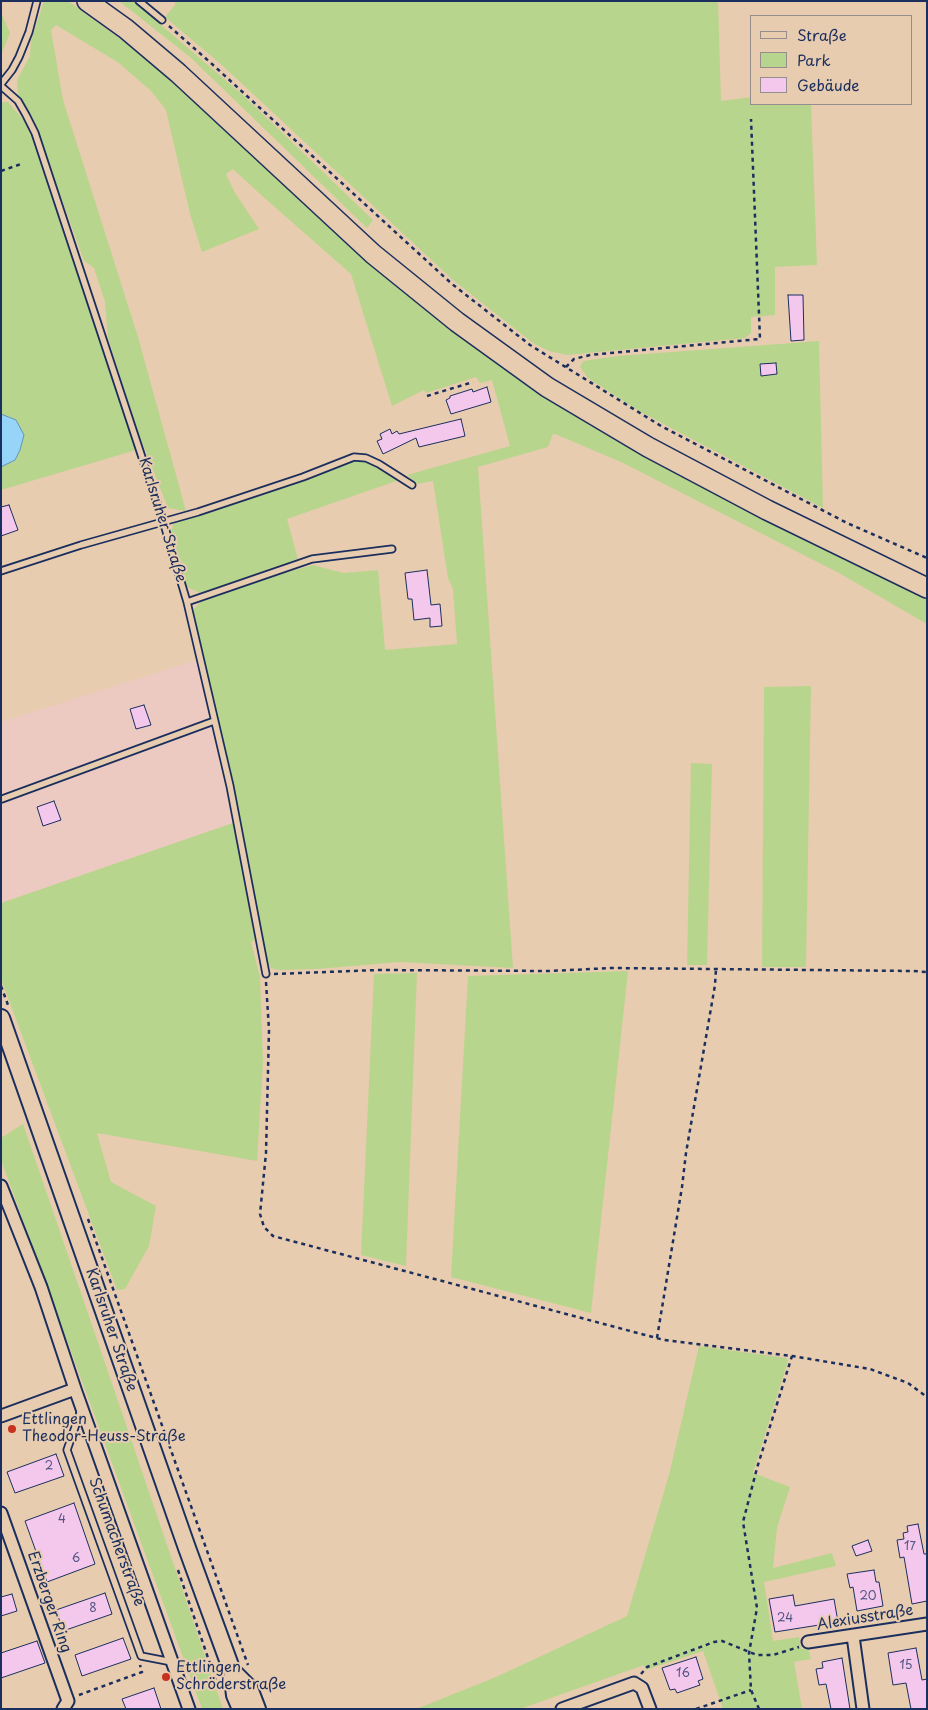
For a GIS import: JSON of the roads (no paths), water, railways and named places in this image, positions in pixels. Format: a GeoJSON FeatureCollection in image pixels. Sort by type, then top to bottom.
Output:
{"type":"FeatureCollection","features":[{"type":"Feature","properties":{"kind":"main road"},"geometry":{"type":"LineString","coordinates":[[87,1],[126,29],[178,72],[373,254],[457,322],[547,387],[648,448],[767,510],[927,588]]}},
{"type":"Feature","properties":{"kind":"main road","name":"Karlsruher Straße"},"geometry":{"type":"LineString","coordinates":[[6,1016],[187,1548],[232,1671],[235,1695],[241,1709]]}},
{"type":"Feature","properties":{"kind":"main road","name":"Karlsruher Straße"},"geometry":{"type":"LineString","coordinates":[[232,1671],[249,1688],[257,1709]]}},
{"type":"Feature","properties":{"kind":"street","name":"Schumacherstraße"},"geometry":{"type":"LineString","coordinates":[[1,1186],[40,1287],[189,1709]]}},
{"type":"Feature","properties":{"kind":"street"},"geometry":{"type":"LineString","coordinates":[[1,1416],[75,1389]]}},
{"type":"Feature","properties":{"kind":"street","name":"Erzberger Ring"},"geometry":{"type":"LineString","coordinates":[[1,1513],[65,1705]]}},
{"type":"Feature","properties":{"kind":"street","name":"Alexiusstraße"},"geometry":{"type":"LineString","coordinates":[[808,1642],[927,1624]]}},
{"type":"Feature","properties":{"kind":"street"},"geometry":{"type":"LineString","coordinates":[[853,1636],[864,1709]]}},
{"type":"Feature","properties":{"kind":"street"},"geometry":{"type":"LineString","coordinates":[[562,1709],[634,1683],[642,1688],[650,1709]]}},
{"type":"Feature","properties":{"kind":"lane"},"geometry":{"type":"LineString","coordinates":[[1,85],[12,70],[29,32],[37,1]]}},
{"type":"Feature","properties":{"kind":"lane"},"geometry":{"type":"LineString","coordinates":[[139,1],[162,20]]}},
{"type":"Feature","properties":{"kind":"lane","name":"Karlsruher Straße"},"geometry":{"type":"LineString","coordinates":[[1,85],[18,101],[35,133],[163,521],[187,602],[230,786],[266,974]]}},
{"type":"Feature","properties":{"kind":"lane"},"geometry":{"type":"LineString","coordinates":[[1,570],[198,512],[294,480],[354,456],[366,458],[379,464],[412,485]]}},
{"type":"Feature","properties":{"kind":"lane"},"geometry":{"type":"LineString","coordinates":[[187,602],[312,559],[392,549]]}},
{"type":"Feature","properties":{"kind":"lane"},"geometry":{"type":"LineString","coordinates":[[2,799],[214,721]]}},
{"type":"Feature","properties":{"kind":"lane","name":"Schumacherstraße"},"geometry":{"type":"LineString","coordinates":[[82,1408],[67,1450],[141,1656],[172,1662]]}},
{"type":"Feature","properties":{"kind":"water"},"geometry":{"type":"Polygon","coordinates":[[[1,414],[16,420],[24,435],[15,460],[1,467],[1,414]]]}},
{"type":"Feature","properties":{"kind":"place","name":"Ettlingen Theodor-Heuss-Straße"},"geometry":{"type":"Point","coordinates":[12,1429]}},
{"type":"Feature","properties":{"kind":"place","name":"Ettlingen Schröderstraße"},"geometry":{"type":"Point","coordinates":[166,1677]}}]}
